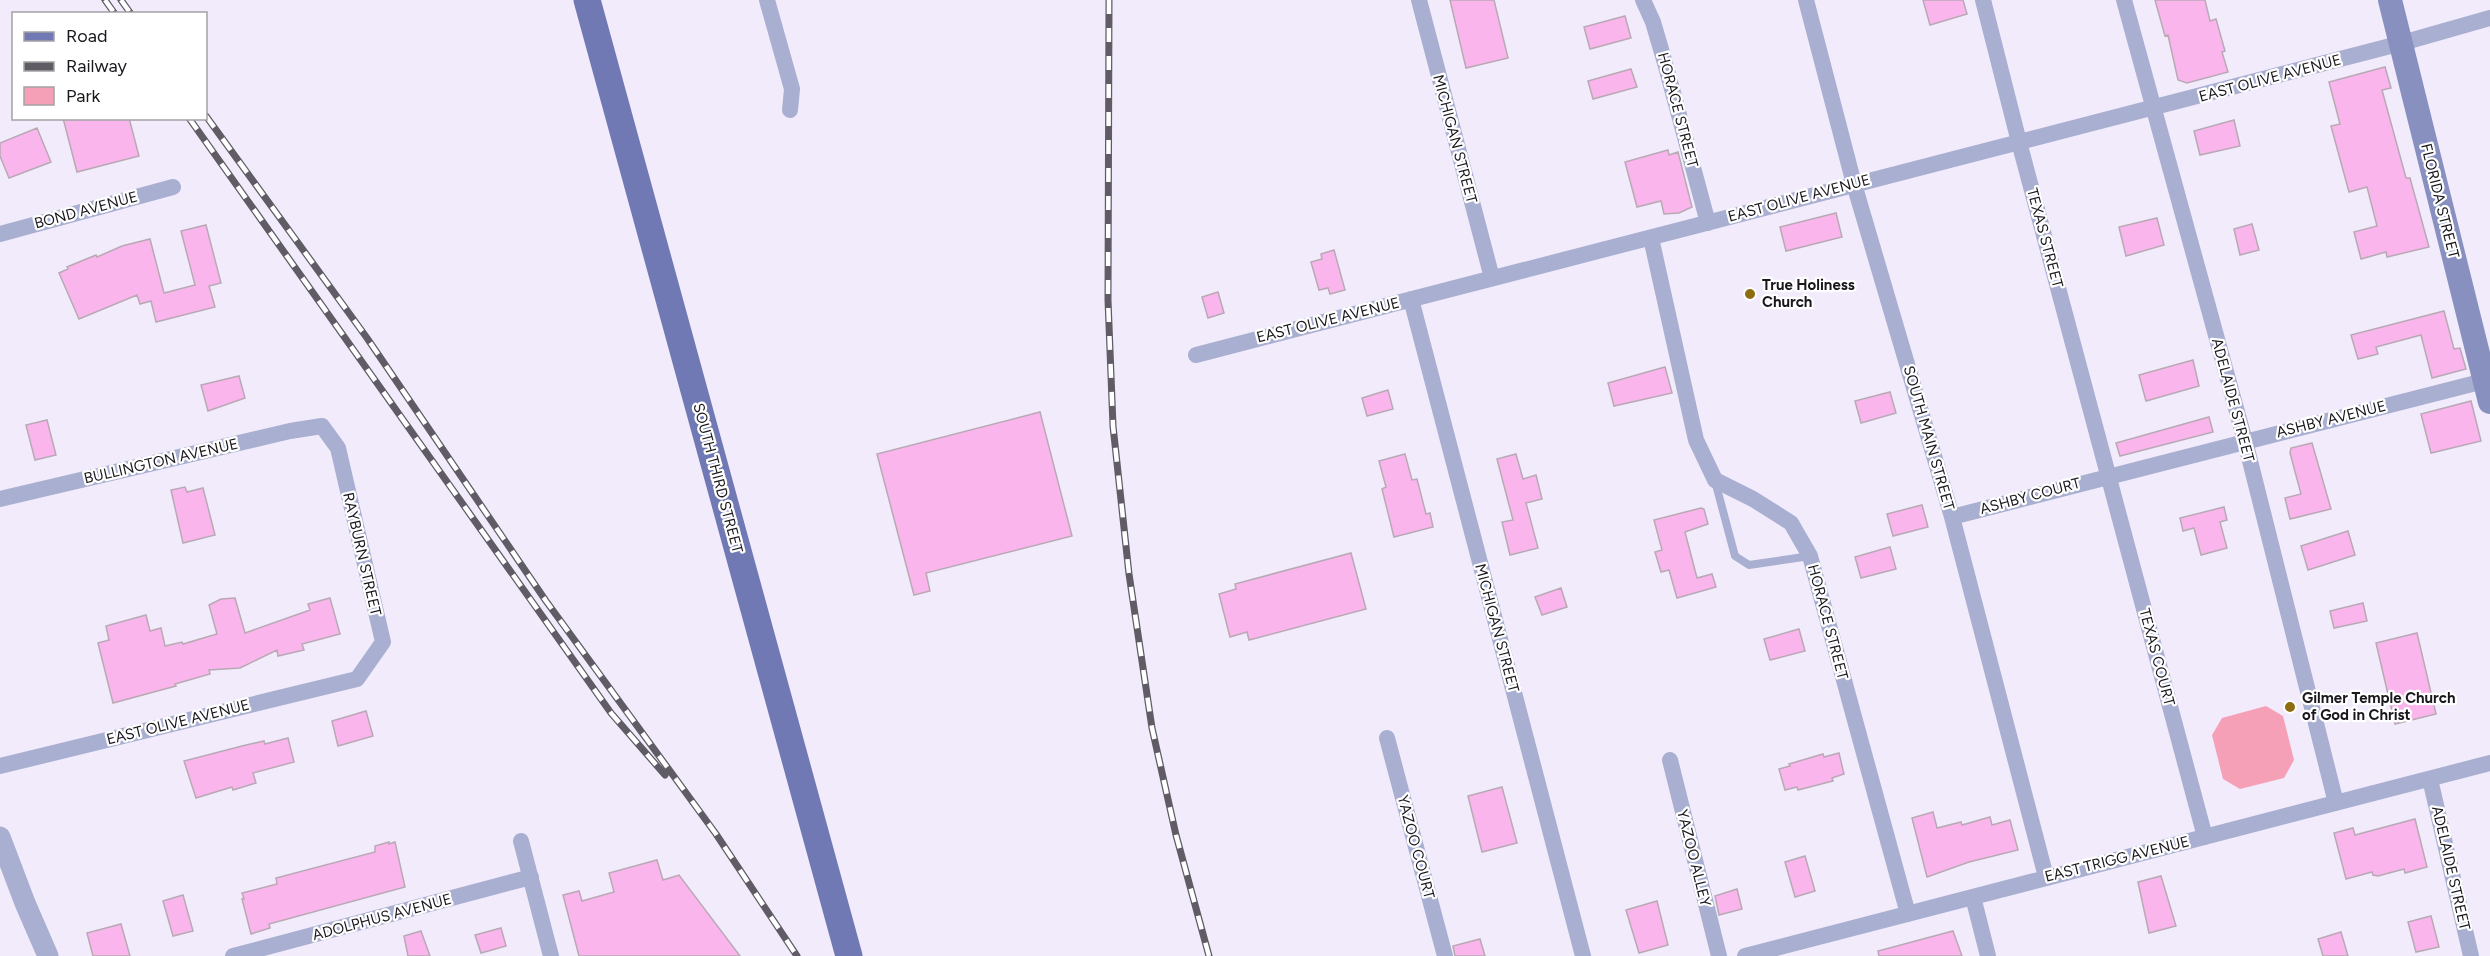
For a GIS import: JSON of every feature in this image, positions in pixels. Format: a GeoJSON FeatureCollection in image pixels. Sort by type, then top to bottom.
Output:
{"type":"FeatureCollection","features":[{"type":"Feature","properties":{"kind":"main road","name":"SOUTH THIRD STREET"},"geometry":{"type":"LineString","coordinates":[[587,0],[849,956]]}},
{"type":"Feature","properties":{"kind":"main road","name":"FLORIDA STREET"},"geometry":{"type":"LineString","coordinates":[[2390,0],[2487,392]]}},
{"type":"Feature","properties":{"kind":"street"},"geometry":{"type":"LineString","coordinates":[[767,0],[792,89],[790,110]]}},
{"type":"Feature","properties":{"kind":"street","name":"MICHIGAN STREET"},"geometry":{"type":"LineString","coordinates":[[1419,0],[1492,278]]}},
{"type":"Feature","properties":{"kind":"street","name":"HORACE STREET"},"geometry":{"type":"LineString","coordinates":[[1643,0],[1653,22],[1708,222]]}},
{"type":"Feature","properties":{"kind":"street","name":"SOUTH MAIN STREET"},"geometry":{"type":"LineString","coordinates":[[1806,0],[1854,184],[1952,517],[2046,877]]}},
{"type":"Feature","properties":{"kind":"street","name":"TEXAS STREET"},"geometry":{"type":"LineString","coordinates":[[1983,0],[2109,476]]}},
{"type":"Feature","properties":{"kind":"street","name":"ADELAIDE STREET"},"geometry":{"type":"LineString","coordinates":[[2124,0],[2245,441],[2336,802]]}},
{"type":"Feature","properties":{"kind":"street","name":"EAST OLIVE AVENUE"},"geometry":{"type":"LineString","coordinates":[[1196,355],[2153,108],[2490,18]]}},
{"type":"Feature","properties":{"kind":"street","name":"BOND AVENUE"},"geometry":{"type":"LineString","coordinates":[[0,234],[173,187]]}},
{"type":"Feature","properties":{"kind":"street"},"geometry":{"type":"LineString","coordinates":[[1651,238],[1696,440],[1715,480]]}},
{"type":"Feature","properties":{"kind":"street","name":"MICHIGAN STREET"},"geometry":{"type":"LineString","coordinates":[[1411,299],[1583,956]]}},
{"type":"Feature","properties":{"kind":"street","name":"ASHBY AVENUE"},"geometry":{"type":"LineString","coordinates":[[2109,476],[2245,441],[2487,392]]}},
{"type":"Feature","properties":{"kind":"street","name":"BULLINGTON AVENUE"},"geometry":{"type":"LineString","coordinates":[[0,499],[290,431],[322,426]]}},
{"type":"Feature","properties":{"kind":"street","name":"RAYBURN STREET"},"geometry":{"type":"LineString","coordinates":[[322,426],[338,448],[383,642],[357,679]]}},
{"type":"Feature","properties":{"kind":"street","name":"ASHBY COURT"},"geometry":{"type":"LineString","coordinates":[[1952,517],[2109,476]]}},
{"type":"Feature","properties":{"kind":"street","name":"TEXAS COURT"},"geometry":{"type":"LineString","coordinates":[[2109,476],[2205,837]]}},
{"type":"Feature","properties":{"kind":"street","name":"HORACE STREET"},"geometry":{"type":"LineString","coordinates":[[1715,480],[1753,499],[1791,523],[1810,556],[1908,914]]}},
{"type":"Feature","properties":{"kind":"street","name":"EAST OLIVE AVENUE"},"geometry":{"type":"LineString","coordinates":[[0,766],[357,679]]}},
{"type":"Feature","properties":{"kind":"street","name":"YAZOO COURT"},"geometry":{"type":"LineString","coordinates":[[1387,738],[1445,956]]}},
{"type":"Feature","properties":{"kind":"street","name":"YAZOO ALLEY"},"geometry":{"type":"LineString","coordinates":[[1670,760],[1719,956]]}},
{"type":"Feature","properties":{"kind":"street","name":"EAST TRIGG AVENUE"},"geometry":{"type":"LineString","coordinates":[[1745,956],[2490,762]]}},
{"type":"Feature","properties":{"kind":"street","name":"ADELAIDE STREET"},"geometry":{"type":"LineString","coordinates":[[2430,779],[2471,956]]}},
{"type":"Feature","properties":{"kind":"street"},"geometry":{"type":"LineString","coordinates":[[0,837],[48,956]]}},
{"type":"Feature","properties":{"kind":"street"},"geometry":{"type":"LineString","coordinates":[[521,841],[550,956]]}},
{"type":"Feature","properties":{"kind":"street","name":"ADOLPHUS AVENUE"},"geometry":{"type":"LineString","coordinates":[[232,956],[531,877]]}},
{"type":"Feature","properties":{"kind":"street"},"geometry":{"type":"LineString","coordinates":[[1973,897],[1988,956]]}},
{"type":"Feature","properties":{"kind":"lane"},"geometry":{"type":"LineString","coordinates":[[1715,480],[1735,556],[1749,565],[1810,556]]}},
{"type":"Feature","properties":{"kind":"green space"},"geometry":{"type":"Polygon","coordinates":[[[2266,706],[2283,716],[2294,760],[2284,778],[2240,789],[2223,779],[2212,735],[2222,718],[2266,706]]]}},
{"type":"Feature","properties":{"kind":"building"},"geometry":{"type":"Polygon","coordinates":[[[1450,0],[1494,0],[1508,58],[1466,68],[1450,0]]]}},
{"type":"Feature","properties":{"kind":"building"},"geometry":{"type":"Polygon","coordinates":[[[1923,0],[1963,0],[1967,14],[1930,25],[1923,0]]]}},
{"type":"Feature","properties":{"kind":"building"},"geometry":{"type":"Polygon","coordinates":[[[2155,0],[2205,0],[2210,21],[2216,19],[2228,72],[2187,83],[2178,80],[2168,35],[2165,36],[2155,0]]]}},
{"type":"Feature","properties":{"kind":"building"},"geometry":{"type":"Polygon","coordinates":[[[1625,16],[1631,38],[1590,49],[1584,27],[1625,16]]]}},
{"type":"Feature","properties":{"kind":"building"},"geometry":{"type":"Polygon","coordinates":[[[2385,67],[2391,88],[2382,90],[2406,178],[2410,178],[2429,247],[2387,257],[2386,252],[2361,259],[2354,232],[2377,226],[2367,187],[2349,192],[2331,126],[2340,124],[2329,82],[2385,67]]]}},
{"type":"Feature","properties":{"kind":"building"},"geometry":{"type":"Polygon","coordinates":[[[1631,69],[1637,87],[1593,99],[1588,81],[1631,69]]]}},
{"type":"Feature","properties":{"kind":"building"},"geometry":{"type":"Polygon","coordinates":[[[64,120],[130,120],[139,156],[77,172],[64,120]]]}},
{"type":"Feature","properties":{"kind":"building"},"geometry":{"type":"Polygon","coordinates":[[[2234,120],[2240,146],[2200,155],[2194,131],[2234,120]]]}},
{"type":"Feature","properties":{"kind":"building"},"geometry":{"type":"Polygon","coordinates":[[[37,128],[51,162],[9,178],[0,156],[0,143],[37,128]]]}},
{"type":"Feature","properties":{"kind":"building"},"geometry":{"type":"Polygon","coordinates":[[[1668,150],[1669,155],[1678,152],[1692,207],[1679,213],[1664,214],[1661,201],[1637,207],[1625,162],[1668,150]]]}},
{"type":"Feature","properties":{"kind":"building"},"geometry":{"type":"Polygon","coordinates":[[[1836,213],[1842,237],[1786,251],[1780,227],[1836,213]]]}},
{"type":"Feature","properties":{"kind":"building"},"geometry":{"type":"Polygon","coordinates":[[[2157,218],[2164,245],[2126,256],[2119,227],[2157,218]]]}},
{"type":"Feature","properties":{"kind":"building"},"geometry":{"type":"Polygon","coordinates":[[[2252,224],[2259,250],[2240,255],[2234,229],[2252,224]]]}},
{"type":"Feature","properties":{"kind":"building"},"geometry":{"type":"Polygon","coordinates":[[[206,225],[221,283],[209,286],[215,307],[156,322],[151,301],[140,304],[137,295],[79,319],[59,273],[68,269],[67,267],[122,246],[150,239],[164,293],[195,285],[181,231],[206,225]]]}},
{"type":"Feature","properties":{"kind":"building"},"geometry":{"type":"Polygon","coordinates":[[[1334,250],[1345,290],[1330,294],[1328,288],[1319,290],[1311,262],[1322,259],[1321,254],[1334,250]]]}},
{"type":"Feature","properties":{"kind":"building"},"geometry":{"type":"Polygon","coordinates":[[[1218,292],[1224,313],[1208,318],[1202,297],[1218,292]]]}},
{"type":"Feature","properties":{"kind":"building"},"geometry":{"type":"Polygon","coordinates":[[[2444,311],[2454,349],[2460,348],[2466,369],[2432,378],[2421,335],[2376,347],[2378,354],[2358,359],[2351,335],[2444,311]]]}},
{"type":"Feature","properties":{"kind":"building"},"geometry":{"type":"Polygon","coordinates":[[[2193,360],[2199,386],[2146,401],[2139,375],[2193,360]]]}},
{"type":"Feature","properties":{"kind":"building"},"geometry":{"type":"Polygon","coordinates":[[[1665,367],[1672,393],[1614,406],[1608,383],[1665,367]]]}},
{"type":"Feature","properties":{"kind":"building"},"geometry":{"type":"Polygon","coordinates":[[[239,376],[245,398],[208,411],[201,385],[239,376]]]}},
{"type":"Feature","properties":{"kind":"building"},"geometry":{"type":"Polygon","coordinates":[[[1388,390],[1393,409],[1367,416],[1362,398],[1388,390]]]}},
{"type":"Feature","properties":{"kind":"building"},"geometry":{"type":"Polygon","coordinates":[[[1890,392],[1896,413],[1861,423],[1855,401],[1890,392]]]}},
{"type":"Feature","properties":{"kind":"building"},"geometry":{"type":"Polygon","coordinates":[[[2471,401],[2481,441],[2431,453],[2421,414],[2471,401]]]}},
{"type":"Feature","properties":{"kind":"building"},"geometry":{"type":"Polygon","coordinates":[[[1040,412],[1072,536],[926,573],[930,591],[914,595],[877,454],[1040,412]]]}},
{"type":"Feature","properties":{"kind":"building"},"geometry":{"type":"Polygon","coordinates":[[[2209,417],[2213,432],[2120,456],[2116,443],[2209,417]]]}},
{"type":"Feature","properties":{"kind":"building"},"geometry":{"type":"Polygon","coordinates":[[[47,420],[56,455],[35,460],[26,425],[47,420]]]}},
{"type":"Feature","properties":{"kind":"building"},"geometry":{"type":"Polygon","coordinates":[[[2312,443],[2331,509],[2290,519],[2285,498],[2301,494],[2290,453],[2291,448],[2312,443]]]}},
{"type":"Feature","properties":{"kind":"building"},"geometry":{"type":"Polygon","coordinates":[[[1405,454],[1412,480],[1417,479],[1426,514],[1430,513],[1433,527],[1394,537],[1382,489],[1386,487],[1379,461],[1405,454]]]}},
{"type":"Feature","properties":{"kind":"building"},"geometry":{"type":"Polygon","coordinates":[[[1516,454],[1523,479],[1536,475],[1542,499],[1526,503],[1538,548],[1510,555],[1502,522],[1513,520],[1497,459],[1516,454]]]}},
{"type":"Feature","properties":{"kind":"building"},"geometry":{"type":"Polygon","coordinates":[[[185,487],[187,492],[203,488],[215,535],[183,543],[171,490],[185,487]]]}},
{"type":"Feature","properties":{"kind":"building"},"geometry":{"type":"Polygon","coordinates":[[[1922,505],[1928,527],[1893,536],[1887,514],[1922,505]]]}},
{"type":"Feature","properties":{"kind":"building"},"geometry":{"type":"Polygon","coordinates":[[[2224,507],[2227,520],[2220,522],[2227,548],[2201,555],[2194,528],[2183,531],[2180,518],[2224,507]]]}},
{"type":"Feature","properties":{"kind":"building"},"geometry":{"type":"Polygon","coordinates":[[[1704,509],[1708,524],[1685,532],[1697,578],[1712,574],[1716,587],[1677,598],[1669,570],[1661,572],[1655,552],[1662,550],[1654,520],[1704,509]]]}},
{"type":"Feature","properties":{"kind":"building"},"geometry":{"type":"Polygon","coordinates":[[[2348,531],[2355,555],[2308,570],[2301,546],[2348,531]]]}},
{"type":"Feature","properties":{"kind":"building"},"geometry":{"type":"Polygon","coordinates":[[[1890,547],[1896,569],[1861,578],[1855,557],[1890,547]]]}},
{"type":"Feature","properties":{"kind":"building"},"geometry":{"type":"Polygon","coordinates":[[[1351,553],[1366,609],[1249,640],[1247,632],[1230,637],[1219,594],[1236,589],[1235,584],[1351,553]]]}},
{"type":"Feature","properties":{"kind":"building"},"geometry":{"type":"Polygon","coordinates":[[[1561,588],[1567,607],[1542,615],[1535,597],[1561,588]]]}},
{"type":"Feature","properties":{"kind":"building"},"geometry":{"type":"Polygon","coordinates":[[[235,598],[245,633],[310,610],[308,604],[330,598],[340,634],[302,644],[304,650],[278,656],[277,650],[240,668],[209,670],[210,674],[175,684],[176,686],[113,703],[98,643],[109,640],[106,626],[146,615],[150,631],[161,628],[165,646],[182,642],[183,644],[217,634],[209,605],[221,599],[235,598]]]}},
{"type":"Feature","properties":{"kind":"building"},"geometry":{"type":"Polygon","coordinates":[[[2363,603],[2367,621],[2334,628],[2330,611],[2363,603]]]}},
{"type":"Feature","properties":{"kind":"building"},"geometry":{"type":"Polygon","coordinates":[[[1799,629],[1805,651],[1770,660],[1764,639],[1799,629]]]}},
{"type":"Feature","properties":{"kind":"building"},"geometry":{"type":"Polygon","coordinates":[[[2417,633],[2436,714],[2395,724],[2376,643],[2417,633]]]}},
{"type":"Feature","properties":{"kind":"building"},"geometry":{"type":"Polygon","coordinates":[[[366,711],[373,736],[338,746],[332,721],[366,711]]]}},
{"type":"Feature","properties":{"kind":"building"},"geometry":{"type":"Polygon","coordinates":[[[288,738],[294,762],[253,773],[256,783],[233,790],[232,787],[196,798],[184,761],[264,741],[265,744],[288,738]]]}},
{"type":"Feature","properties":{"kind":"building"},"geometry":{"type":"Polygon","coordinates":[[[1839,753],[1844,774],[1832,778],[1833,781],[1798,790],[1797,787],[1785,790],[1779,769],[1823,754],[1824,757],[1839,753]]]}},
{"type":"Feature","properties":{"kind":"building"},"geometry":{"type":"Polygon","coordinates":[[[1502,787],[1517,843],[1482,852],[1468,796],[1502,787]]]}},
{"type":"Feature","properties":{"kind":"building"},"geometry":{"type":"Polygon","coordinates":[[[1933,812],[1937,828],[1961,822],[1962,825],[1990,817],[1992,825],[2010,820],[2018,850],[1969,862],[1927,877],[1912,818],[1933,812]]]}},
{"type":"Feature","properties":{"kind":"building"},"geometry":{"type":"Polygon","coordinates":[[[2415,819],[2427,867],[2405,873],[2404,869],[2378,876],[2373,875],[2372,872],[2346,879],[2334,833],[2353,828],[2355,835],[2415,819]]]}},
{"type":"Feature","properties":{"kind":"building"},"geometry":{"type":"Polygon","coordinates":[[[389,842],[389,844],[395,842],[405,887],[269,924],[270,928],[251,934],[242,893],[277,884],[276,878],[375,852],[375,846],[389,842]]]}},
{"type":"Feature","properties":{"kind":"building"},"geometry":{"type":"Polygon","coordinates":[[[1805,856],[1815,891],[1795,897],[1785,862],[1805,856]]]}},
{"type":"Feature","properties":{"kind":"building"},"geometry":{"type":"Polygon","coordinates":[[[657,860],[663,880],[679,875],[740,956],[579,956],[563,895],[579,891],[582,901],[614,892],[609,873],[657,860]]]}},
{"type":"Feature","properties":{"kind":"building"},"geometry":{"type":"Polygon","coordinates":[[[2161,876],[2176,926],[2149,933],[2138,882],[2161,876]]]}},
{"type":"Feature","properties":{"kind":"building"},"geometry":{"type":"Polygon","coordinates":[[[1737,889],[1742,909],[1719,915],[1715,896],[1737,889]]]}},
{"type":"Feature","properties":{"kind":"building"},"geometry":{"type":"Polygon","coordinates":[[[183,895],[193,931],[173,936],[163,901],[183,895]]]}},
{"type":"Feature","properties":{"kind":"building"},"geometry":{"type":"Polygon","coordinates":[[[1657,901],[1668,945],[1639,953],[1626,910],[1657,901]]]}},
{"type":"Feature","properties":{"kind":"building"},"geometry":{"type":"Polygon","coordinates":[[[2431,916],[2439,947],[2416,952],[2408,922],[2431,916]]]}},
{"type":"Feature","properties":{"kind":"building"},"geometry":{"type":"Polygon","coordinates":[[[121,924],[130,956],[93,956],[87,933],[121,924]]]}},
{"type":"Feature","properties":{"kind":"building"},"geometry":{"type":"Polygon","coordinates":[[[501,928],[506,946],[481,953],[475,935],[501,928]]]}},
{"type":"Feature","properties":{"kind":"building"},"geometry":{"type":"Polygon","coordinates":[[[421,931],[430,956],[408,956],[404,936],[421,931]]]}},
{"type":"Feature","properties":{"kind":"building"},"geometry":{"type":"Polygon","coordinates":[[[1953,931],[1962,956],[1879,956],[1878,951],[1953,931]]]}},
{"type":"Feature","properties":{"kind":"building"},"geometry":{"type":"Polygon","coordinates":[[[2341,932],[2348,956],[2323,956],[2318,939],[2341,932]]]}},
{"type":"Feature","properties":{"kind":"building"},"geometry":{"type":"Polygon","coordinates":[[[1480,939],[1485,956],[1455,956],[1453,946],[1480,939]]]}},
{"type":"Feature","properties":{"kind":"railway"},"geometry":{"type":"LineString","coordinates":[[105,0],[114,12]]}},
{"type":"Feature","properties":{"kind":"railway"},"geometry":{"type":"LineString","coordinates":[[121,0],[130,12]]}},
{"type":"Feature","properties":{"kind":"railway"},"geometry":{"type":"LineString","coordinates":[[1109,0],[1108,300],[1113,426],[1129,574],[1152,728],[1176,835],[1209,956]]}},
{"type":"Feature","properties":{"kind":"railway"},"geometry":{"type":"LineString","coordinates":[[207,117],[367,338],[546,601],[716,834],[797,956]]}},
{"type":"Feature","properties":{"kind":"railway"},"geometry":{"type":"LineString","coordinates":[[190,120],[611,713],[665,775]]}},
{"type":"Feature","properties":{"kind":"place","name":"True Holiness Church"},"geometry":{"type":"Point","coordinates":[1750,294]}},
{"type":"Feature","properties":{"kind":"place","name":"Gilmer Temple Church of God in Christ"},"geometry":{"type":"Point","coordinates":[2290,707]}}]}
